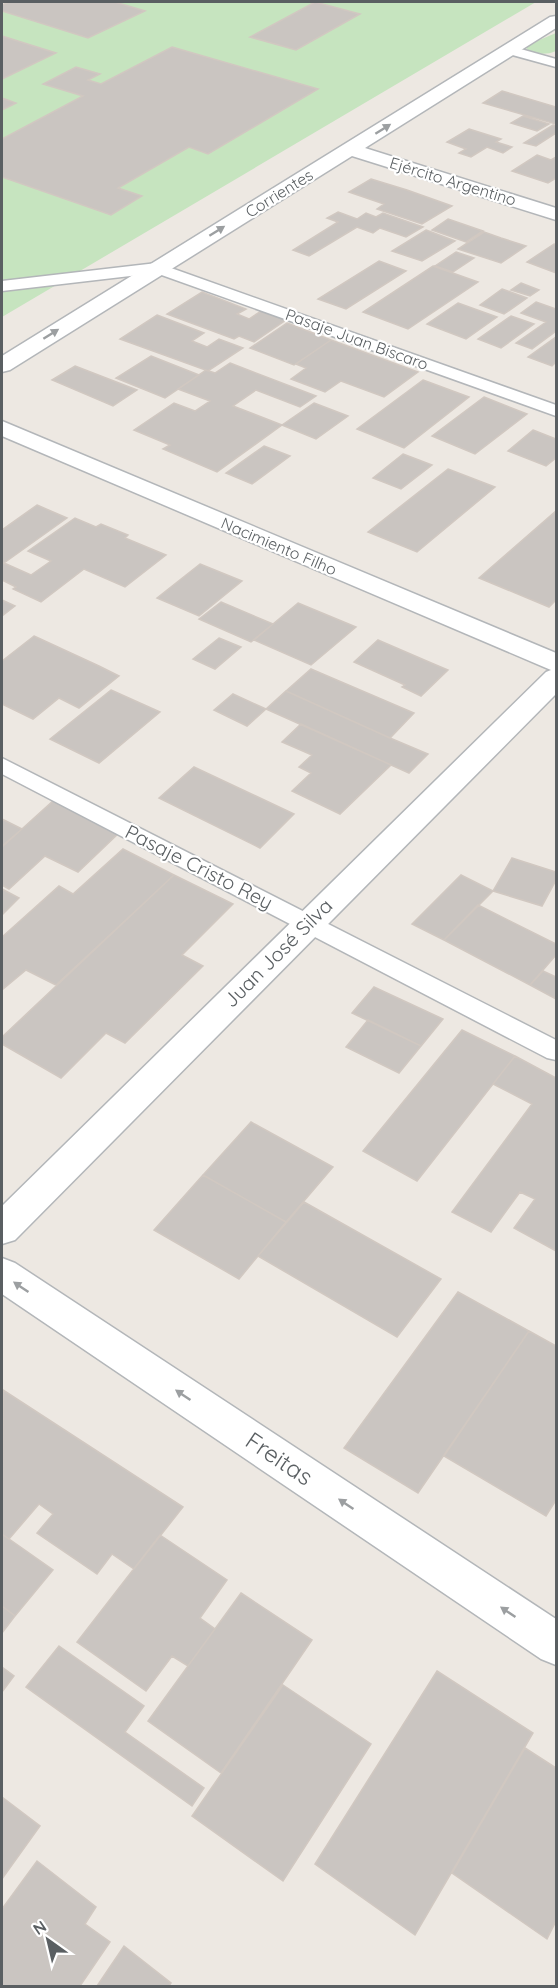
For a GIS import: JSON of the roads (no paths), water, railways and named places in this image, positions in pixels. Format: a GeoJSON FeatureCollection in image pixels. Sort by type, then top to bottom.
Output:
{"type":"FeatureCollection","features":[{"type":"Feature","properties":{"kind":"street","name":"Corrientes"},"geometry":{"type":"LineString","coordinates":[[2,365],[556,21]]}},
{"type":"Feature","properties":{"kind":"street","name":"Ejército Argentino"},"geometry":{"type":"LineString","coordinates":[[350,149],[556,214]]}},
{"type":"Feature","properties":{"kind":"street","name":"Nacimiento Filho"},"geometry":{"type":"LineString","coordinates":[[2,428],[556,663]]}},
{"type":"Feature","properties":{"kind":"street","name":"Juan José Silva"},"geometry":{"type":"LineString","coordinates":[[2,1229],[556,678]]}},
{"type":"Feature","properties":{"kind":"street","name":"Freitas"},"geometry":{"type":"LineString","coordinates":[[2,1274],[556,1644]]}},
{"type":"Feature","properties":{"kind":"lane"},"geometry":{"type":"LineString","coordinates":[[510,50],[556,63]]}},
{"type":"Feature","properties":{"kind":"lane"},"geometry":{"type":"LineString","coordinates":[[2,286],[157,268]]}},
{"type":"Feature","properties":{"kind":"lane","name":"Pasaje Juan Biscaro"},"geometry":{"type":"LineString","coordinates":[[157,268],[556,411]]}},
{"type":"Feature","properties":{"kind":"lane","name":"Pasaje Cristo Rey"},"geometry":{"type":"LineString","coordinates":[[2,765],[556,1051]]}}]}
